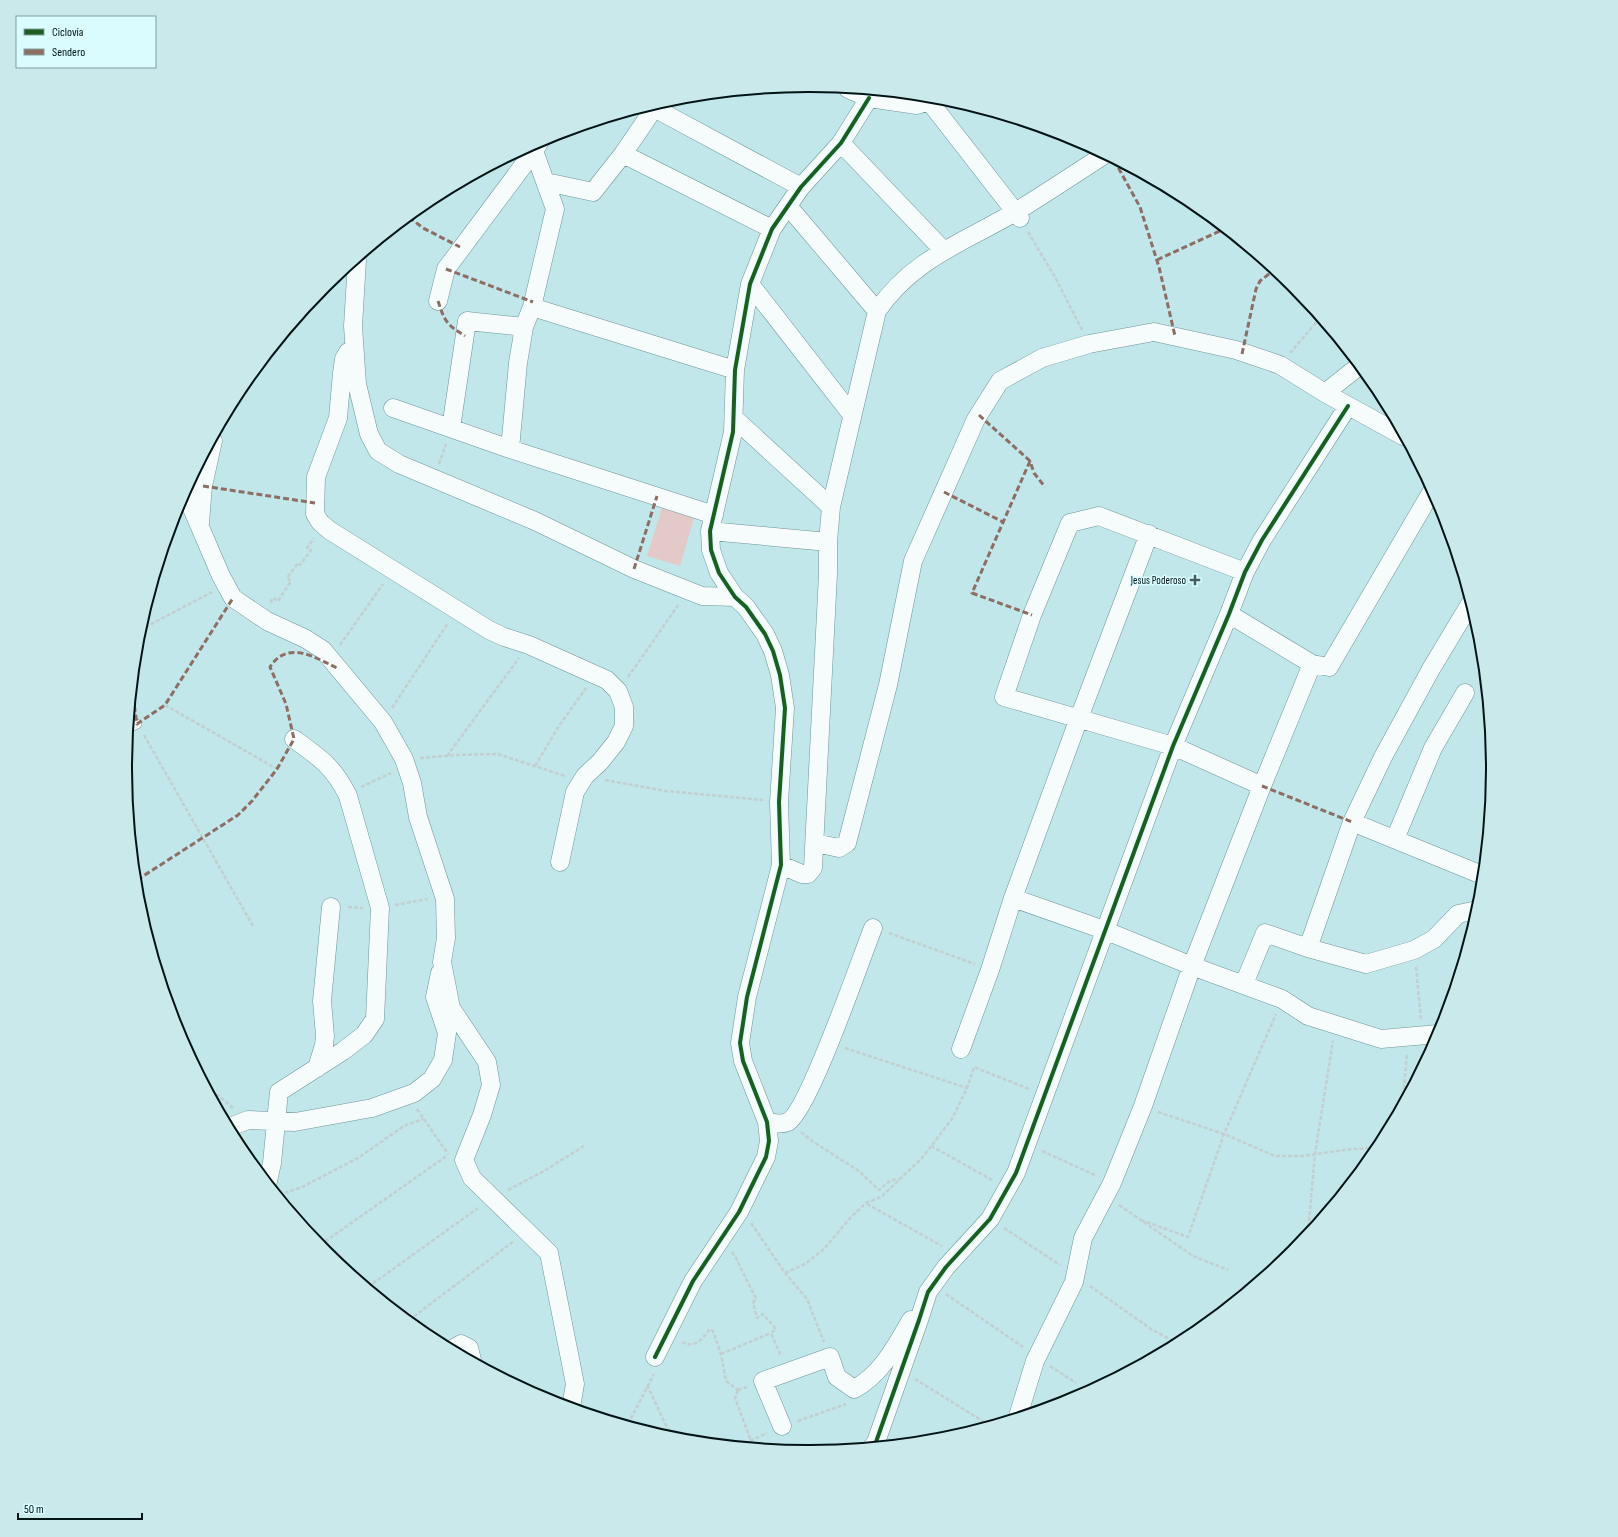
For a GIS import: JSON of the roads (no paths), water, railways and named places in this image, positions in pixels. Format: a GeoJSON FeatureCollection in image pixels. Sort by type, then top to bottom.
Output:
{"type":"FeatureCollection","features":[{"type":"Feature","properties":{"kind":"street"},"geometry":{"type":"LineString","coordinates":[[655,1357],[693,1281],[720,1238],[739,1212],[766,1157],[769,1142],[767,1122],[743,1061],[740,1043],[747,997],[781,865],[779,802],[785,708],[780,675],[773,651],[765,634],[746,607],[735,597],[719,573],[711,550],[712,523],[733,432],[735,370],[750,284],[772,229],[801,187],[841,143],[857,94]]}},
{"type":"Feature","properties":{"kind":"street"},"geometry":{"type":"LineString","coordinates":[[873,95],[917,105],[923,102]]}},
{"type":"Feature","properties":{"kind":"street"},"geometry":{"type":"LineString","coordinates":[[935,104],[1018,215]]}},
{"type":"Feature","properties":{"kind":"street"},"geometry":{"type":"LineString","coordinates":[[660,109],[801,187]]}},
{"type":"Feature","properties":{"kind":"street"},"geometry":{"type":"LineString","coordinates":[[546,182],[593,192],[623,154],[652,111]]}},
{"type":"Feature","properties":{"kind":"street"},"geometry":{"type":"LineString","coordinates":[[841,143],[943,250]]}},
{"type":"Feature","properties":{"kind":"street"},"geometry":{"type":"LineString","coordinates":[[510,449],[518,363],[524,327],[532,307],[555,210],[538,149]]}},
{"type":"Feature","properties":{"kind":"street"},"geometry":{"type":"LineString","coordinates":[[438,301],[446,269],[533,151]]}},
{"type":"Feature","properties":{"kind":"street"},"geometry":{"type":"LineString","coordinates":[[623,154],[772,229]]}},
{"type":"Feature","properties":{"kind":"street"},"geometry":{"type":"LineString","coordinates":[[781,865],[802,874],[808,874],[813,868],[828,574],[828,542],[831,507],[877,311],[887,296],[915,270],[943,250],[1018,215],[1100,158]]}},
{"type":"Feature","properties":{"kind":"street"},"geometry":{"type":"LineString","coordinates":[[788,206],[877,311]]}},
{"type":"Feature","properties":{"kind":"street"},"geometry":{"type":"LineString","coordinates":[[357,266],[353,326],[357,384],[369,434],[378,451],[399,464],[535,521],[634,569],[702,596],[735,597]]}},
{"type":"Feature","properties":{"kind":"street"},"geometry":{"type":"LineString","coordinates":[[750,284],[852,414]]}},
{"type":"Feature","properties":{"kind":"street"},"geometry":{"type":"LineString","coordinates":[[532,307],[735,370]]}},
{"type":"Feature","properties":{"kind":"street"},"geometry":{"type":"LineString","coordinates":[[451,428],[467,321],[524,327]]}},
{"type":"Feature","properties":{"kind":"street"},"geometry":{"type":"LineString","coordinates":[[815,843],[839,848],[847,843],[888,685],[913,561],[976,420],[1000,381],[1042,358],[1089,344],[1154,332],[1236,350],[1280,365],[1325,393],[1397,433]]}},
{"type":"Feature","properties":{"kind":"street"},"geometry":{"type":"LineString","coordinates":[[354,349],[348,352],[344,359],[338,418],[316,478],[315,514],[320,522],[329,530],[393,571],[489,630],[504,637],[529,645],[607,680],[618,691],[624,707],[624,726],[616,742],[600,762],[583,779],[575,792],[560,862]]}},
{"type":"Feature","properties":{"kind":"street"},"geometry":{"type":"LineString","coordinates":[[1325,393],[1354,369]]}},
{"type":"Feature","properties":{"kind":"street"},"geometry":{"type":"LineString","coordinates":[[782,1426],[763,1381],[830,1357],[837,1377],[854,1389],[864,1384],[888,1360],[930,1289],[946,1267],[990,1219],[1016,1173],[1104,930],[1173,746],[1230,614],[1245,572],[1262,540],[1348,406]]}},
{"type":"Feature","properties":{"kind":"street"},"geometry":{"type":"LineString","coordinates":[[393,408],[712,523],[828,542]]}},
{"type":"Feature","properties":{"kind":"street"},"geometry":{"type":"LineString","coordinates":[[734,418],[831,507]]}},
{"type":"Feature","properties":{"kind":"street"},"geometry":{"type":"LineString","coordinates":[[200,526],[203,486],[210,454]]}},
{"type":"Feature","properties":{"kind":"street"},"geometry":{"type":"LineString","coordinates":[[1230,614],[1312,664],[1329,667],[1428,497]]}},
{"type":"Feature","properties":{"kind":"street"},"geometry":{"type":"LineString","coordinates":[[188,500],[233,598],[267,621],[306,639],[323,650],[383,722],[403,758],[412,783],[418,817],[445,899],[446,938],[435,997],[447,1033],[443,1060],[432,1078],[414,1093],[372,1108],[295,1122],[248,1120],[235,1125]]}},
{"type":"Feature","properties":{"kind":"street"},"geometry":{"type":"LineString","coordinates":[[1245,572],[1099,516],[1070,523],[1032,615],[1004,697],[1173,746],[1262,786]]}},
{"type":"Feature","properties":{"kind":"street"},"geometry":{"type":"LineString","coordinates":[[961,1049],[990,970],[1012,898],[1149,534]]}},
{"type":"Feature","properties":{"kind":"street"},"geometry":{"type":"LineString","coordinates":[[1308,948],[1352,822],[1383,757],[1466,610]]}},
{"type":"Feature","properties":{"kind":"street"},"geometry":{"type":"LineString","coordinates":[[1020,1411],[1037,1356],[1074,1282],[1083,1238],[1108,1189],[1142,1106],[1192,966],[1262,786],[1312,664]]}},
{"type":"Feature","properties":{"kind":"street"},"geometry":{"type":"LineString","coordinates":[[1395,839],[1433,748],[1465,693]]}},
{"type":"Feature","properties":{"kind":"street"},"geometry":{"type":"LineString","coordinates":[[269,1176],[280,1092],[344,1051],[364,1035],[375,1019],[380,908],[348,796],[342,783],[325,762],[294,739]]}},
{"type":"Feature","properties":{"kind":"street"},"geometry":{"type":"LineString","coordinates":[[1352,822],[1477,873]]}},
{"type":"Feature","properties":{"kind":"street"},"geometry":{"type":"LineString","coordinates":[[1012,898],[1104,930],[1192,966],[1282,999],[1308,1016],[1381,1039],[1423,1035]]}},
{"type":"Feature","properties":{"kind":"street"},"geometry":{"type":"LineString","coordinates":[[317,1068],[324,1046],[325,1036],[322,1001],[331,907]]}},
{"type":"Feature","properties":{"kind":"street"},"geometry":{"type":"LineString","coordinates":[[1244,984],[1265,933],[1308,948],[1366,964],[1414,950],[1434,939],[1458,914],[1470,911]]}},
{"type":"Feature","properties":{"kind":"street"},"geometry":{"type":"LineString","coordinates":[[767,1122],[780,1124],[789,1121],[797,1112],[821,1064],[873,928]]}},
{"type":"Feature","properties":{"kind":"street"},"geometry":{"type":"LineString","coordinates":[[442,962],[451,1008],[487,1062],[490,1085],[482,1115],[464,1160],[472,1178],[549,1253],[575,1384],[572,1402]]}},
{"type":"Feature","properties":{"kind":"street"},"geometry":{"type":"LineString","coordinates":[[876,1441],[930,1289]]}},
{"type":"Feature","properties":{"kind":"street"},"geometry":{"type":"LineString","coordinates":[[458,1346],[461,1344],[469,1348],[470,1354]]}},
{"type":"Feature","properties":{"kind":"place","name":"Jesus Poderoso"},"geometry":{"type":"Point","coordinates":[1195,580]}}]}
